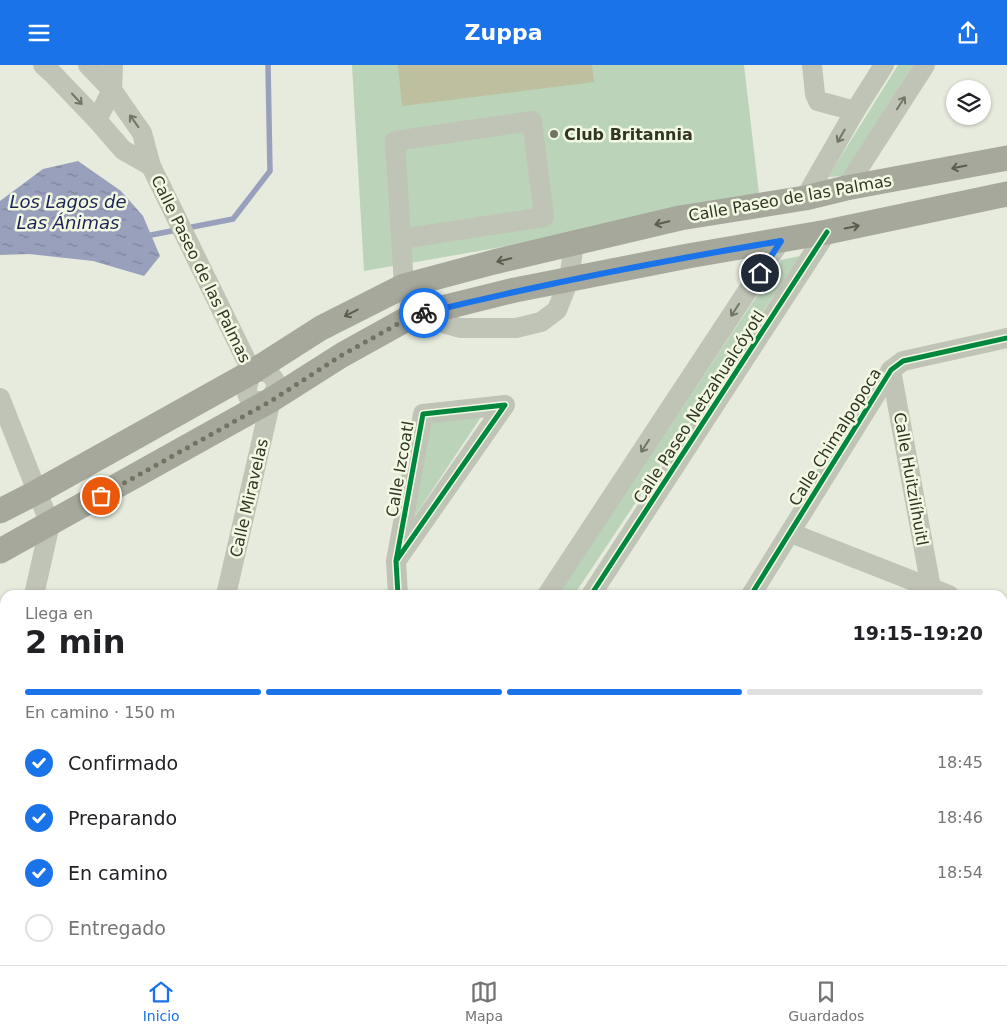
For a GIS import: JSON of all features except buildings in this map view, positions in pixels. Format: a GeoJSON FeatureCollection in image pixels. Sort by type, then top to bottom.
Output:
{"type":"FeatureCollection","features":[{"type":"Feature","properties":{"kind":"main road","name":"Calle Paseo de las Palmas"},"geometry":{"type":"LineString","coordinates":[[0,511],[38,493],[252,372],[322,328],[404,286],[494,262],[680,218],[806,198],[846,188],[1007,158]]}},
{"type":"Feature","properties":{"kind":"main road"},"geometry":{"type":"LineString","coordinates":[[0,551],[271,401],[342,355],[414,315],[515,290],[688,256],[781,241],[1007,194]]}},
{"type":"Feature","properties":{"kind":"street","name":"Calle Paseo de las Palmas"},"geometry":{"type":"LineString","coordinates":[[43,65],[97,120],[123,150],[150,166]]}},
{"type":"Feature","properties":{"kind":"street","name":"Calle Paseo de las Palmas"},"geometry":{"type":"LineString","coordinates":[[88,65],[112,90],[142,133],[150,166],[252,372]]}},
{"type":"Feature","properties":{"kind":"street"},"geometry":{"type":"LineString","coordinates":[[97,120],[112,90],[113,65]]}},
{"type":"Feature","properties":{"kind":"street"},"geometry":{"type":"LineString","coordinates":[[812,65],[814,94],[818,101],[855,111]]}},
{"type":"Feature","properties":{"kind":"street"},"geometry":{"type":"LineString","coordinates":[[806,198],[855,111],[884,65]]}},
{"type":"Feature","properties":{"kind":"street"},"geometry":{"type":"LineString","coordinates":[[846,188],[925,65]]}},
{"type":"Feature","properties":{"kind":"street"},"geometry":{"type":"LineString","coordinates":[[401,239],[544,217],[532,121],[395,141],[401,239],[404,286],[414,315],[460,327],[516,328],[541,322],[557,310],[569,279],[574,243]]}},
{"type":"Feature","properties":{"kind":"street","name":"Calle Paseo Netzahualcóyotl"},"geometry":{"type":"LineString","coordinates":[[594,590],[827,232]]}},
{"type":"Feature","properties":{"kind":"street","name":"Calle Paseo Netzahualcóyotl"},"geometry":{"type":"LineString","coordinates":[[550,590],[781,241]]}},
{"type":"Feature","properties":{"kind":"street","name":"Calle Chimalpopoca"},"geometry":{"type":"LineString","coordinates":[[755,590],[891,370],[903,361],[1007,337]]}},
{"type":"Feature","properties":{"kind":"street","name":"Calle Huitzilíhuitl"},"geometry":{"type":"LineString","coordinates":[[891,370],[940,590]]}},
{"type":"Feature","properties":{"kind":"street","name":"Calle Miravelas"},"geometry":{"type":"LineString","coordinates":[[227,590],[271,401],[277,385],[273,376],[264,371],[252,372]]}},
{"type":"Feature","properties":{"kind":"street"},"geometry":{"type":"LineString","coordinates":[[0,398],[50,524],[35,590]]}},
{"type":"Feature","properties":{"kind":"street","name":"Calle Izcoatl"},"geometry":{"type":"LineString","coordinates":[[396,561],[505,405],[423,414],[396,561],[398,590]]}},
{"type":"Feature","properties":{"kind":"street"},"geometry":{"type":"LineString","coordinates":[[791,533],[937,590]]}},
{"type":"Feature","properties":{"kind":"green space","name":"Club Britannia"},"geometry":{"type":"Polygon","coordinates":[[[352,65],[744,65],[760,202],[364,271],[352,65]]]}},
{"type":"Feature","properties":{"kind":"green space"},"geometry":{"type":"Polygon","coordinates":[[[898,65],[913,65],[843,176],[828,177],[898,65]]]}},
{"type":"Feature","properties":{"kind":"green space"},"geometry":{"type":"Polygon","coordinates":[[[800,256],[577,590],[560,590],[781,260],[800,256]]]}},
{"type":"Feature","properties":{"kind":"green space"},"geometry":{"type":"Polygon","coordinates":[[[483,414],[411,522],[432,418],[483,414]]]}},
{"type":"Feature","properties":{"kind":"water","name":"Los Lagos de Las Ánimas"},"geometry":{"type":"Polygon","coordinates":[[[78,161],[121,191],[143,216],[160,256],[144,276],[93,261],[29,254],[0,255],[0,201],[43,169],[78,161]]]}},
{"type":"Feature","properties":{"kind":"waterway"},"geometry":{"type":"LineString","coordinates":[[151,235],[233,219],[270,171],[268,65]]}},
{"type":"Feature","properties":{"kind":"cycle path"},"geometry":{"type":"LineString","coordinates":[[594,590],[827,232]]}},
{"type":"Feature","properties":{"kind":"cycle path"},"geometry":{"type":"LineString","coordinates":[[754,590],[891,370],[903,361],[1007,338]]}},
{"type":"Feature","properties":{"kind":"cycle path"},"geometry":{"type":"LineString","coordinates":[[505,405],[396,561],[423,414],[505,405]]}},
{"type":"Feature","properties":{"kind":"cycle path"},"geometry":{"type":"LineString","coordinates":[[396,561],[398,590]]}},
{"type":"Feature","properties":{"kind":"way so far"},"geometry":{"type":"LineString","coordinates":[[101,496],[271,401],[342,355],[414,315],[424,313]]}},
{"type":"Feature","properties":{"kind":"place","name":"Club Britannia"},"geometry":{"type":"Point","coordinates":[554,134]}},
{"type":"Feature","properties":{"kind":"route"},"geometry":{"type":"LineString","coordinates":[[424,313],[515,290],[688,256],[781,241],[760,273]]}}]}
